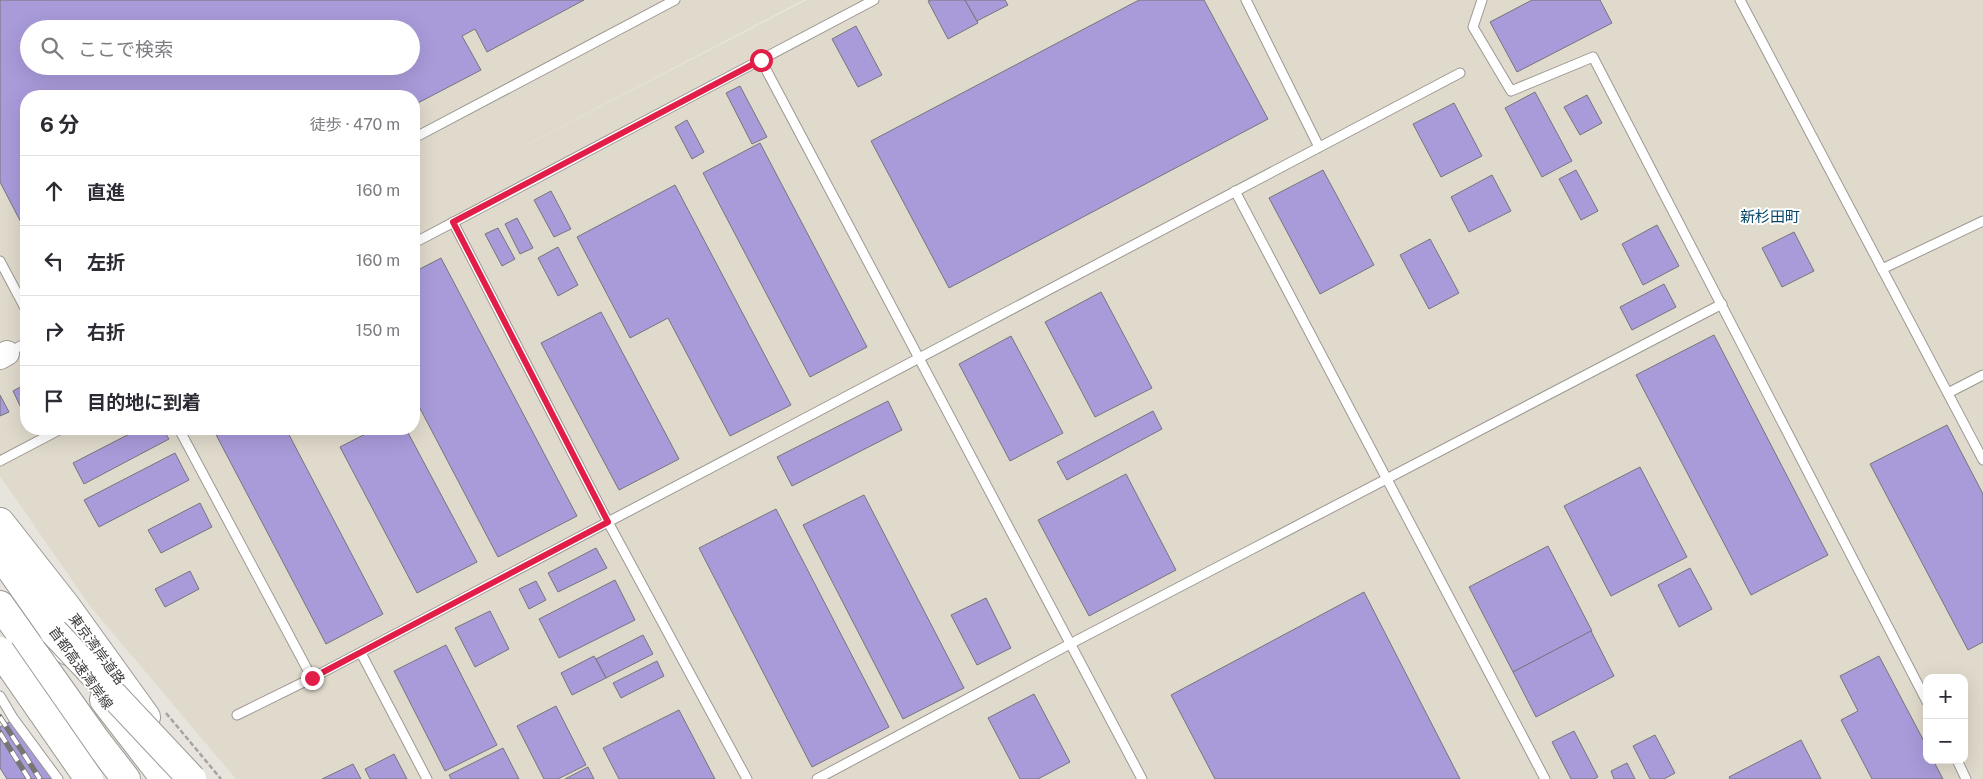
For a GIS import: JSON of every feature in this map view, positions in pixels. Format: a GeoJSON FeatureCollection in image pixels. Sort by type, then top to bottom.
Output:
{"type":"FeatureCollection","features":[{"type":"Feature","properties":{"kind":"highway","name":"東京湾岸道路"},"geometry":{"type":"LineString","coordinates":[[0,522],[66,606],[192,779]]}},
{"type":"Feature","properties":{"kind":"highway","name":"首都高速湾岸線"},"geometry":{"type":"LineString","coordinates":[[0,554],[54,632],[165,779]]}},
{"type":"Feature","properties":{"kind":"highway"},"geometry":{"type":"LineString","coordinates":[[0,605],[95,739],[126,779]]}},
{"type":"Feature","properties":{"kind":"highway"},"geometry":{"type":"LineString","coordinates":[[54,632],[192,779]]}},
{"type":"Feature","properties":{"kind":"highway"},"geometry":{"type":"LineString","coordinates":[[0,634],[5,658],[89,779]]}},
{"type":"Feature","properties":{"kind":"highway"},"geometry":{"type":"LineString","coordinates":[[5,658],[101,779]]}},
{"type":"Feature","properties":{"kind":"highway"},"geometry":{"type":"LineString","coordinates":[[38,706],[58,722],[101,779]]}},
{"type":"Feature","properties":{"kind":"lane"},"geometry":{"type":"LineString","coordinates":[[420,135],[675,0]]}},
{"type":"Feature","properties":{"kind":"lane"},"geometry":{"type":"LineString","coordinates":[[420,240],[874,0]]}},
{"type":"Feature","properties":{"kind":"lane"},"geometry":{"type":"LineString","coordinates":[[1246,0],[1319,146]]}},
{"type":"Feature","properties":{"kind":"lane"},"geometry":{"type":"LineString","coordinates":[[1482,0],[1472,27],[1511,91],[1593,57],[1923,694]]}},
{"type":"Feature","properties":{"kind":"lane"},"geometry":{"type":"LineString","coordinates":[[1740,0],[1983,460]]}},
{"type":"Feature","properties":{"kind":"lane"},"geometry":{"type":"LineString","coordinates":[[761,60],[1142,779]]}},
{"type":"Feature","properties":{"kind":"lane"},"geometry":{"type":"LineString","coordinates":[[237,715],[361,653],[1319,146],[1460,74]]}},
{"type":"Feature","properties":{"kind":"lane"},"geometry":{"type":"LineString","coordinates":[[1235,191],[1545,779]]}},
{"type":"Feature","properties":{"kind":"lane"},"geometry":{"type":"LineString","coordinates":[[1882,269],[1983,221]]}},
{"type":"Feature","properties":{"kind":"lane"},"geometry":{"type":"LineString","coordinates":[[453,222],[608,522],[747,779]]}},
{"type":"Feature","properties":{"kind":"lane"},"geometry":{"type":"LineString","coordinates":[[0,261],[20,299]]}},
{"type":"Feature","properties":{"kind":"lane"},"geometry":{"type":"LineString","coordinates":[[817,779],[1386,478],[1722,304]]}},
{"type":"Feature","properties":{"kind":"lane"},"geometry":{"type":"LineString","coordinates":[[1948,393],[1983,375]]}},
{"type":"Feature","properties":{"kind":"lane"},"geometry":{"type":"LineString","coordinates":[[0,461],[50,435]]}},
{"type":"Feature","properties":{"kind":"lane"},"geometry":{"type":"LineString","coordinates":[[182,435],[312,678]]}},
{"type":"Feature","properties":{"kind":"lane"},"geometry":{"type":"LineString","coordinates":[[361,653],[427,779]]}},
{"type":"Feature","properties":{"kind":"lane"},"geometry":{"type":"LineString","coordinates":[[0,696],[13,718],[58,779]]}},
{"type":"Feature","properties":{"kind":"lane"},"geometry":{"type":"LineString","coordinates":[[1959,764],[1966,779]]}},
{"type":"Feature","properties":{"kind":"shaded area"},"geometry":{"type":"Polygon","coordinates":[[[0,0],[803,0],[476,171],[807,0],[1983,0],[1983,779],[236,779],[90,606],[0,476],[0,0]]]}},
{"type":"Feature","properties":{"kind":"building"},"geometry":{"type":"Polygon","coordinates":[[[0,0],[584,0],[487,52],[475,29],[462,36],[481,70],[420,102],[420,90],[20,90],[20,220],[0,182],[0,0]]]}},
{"type":"Feature","properties":{"kind":"building"},"geometry":{"type":"Polygon","coordinates":[[[965,0],[978,23],[948,39],[928,1],[965,0]]]}},
{"type":"Feature","properties":{"kind":"building"},"geometry":{"type":"Polygon","coordinates":[[[965,0],[1005,0],[1008,5],[977,21],[965,0]]]}},
{"type":"Feature","properties":{"kind":"building"},"geometry":{"type":"Polygon","coordinates":[[[1139,0],[1204,0],[1268,119],[949,288],[871,141],[1139,0]]]}},
{"type":"Feature","properties":{"kind":"building"},"geometry":{"type":"Polygon","coordinates":[[[1532,0],[1600,0],[1612,23],[1517,72],[1490,22],[1532,0]]]}},
{"type":"Feature","properties":{"kind":"building"},"geometry":{"type":"Polygon","coordinates":[[[856,26],[882,75],[858,87],[832,39],[856,26]]]}},
{"type":"Feature","properties":{"kind":"building"},"geometry":{"type":"Polygon","coordinates":[[[740,86],[767,137],[752,144],[726,93],[740,86]]]}},
{"type":"Feature","properties":{"kind":"building"},"geometry":{"type":"Polygon","coordinates":[[[1535,92],[1572,161],[1542,177],[1505,108],[1535,92]]]}},
{"type":"Feature","properties":{"kind":"building"},"geometry":{"type":"Polygon","coordinates":[[[1587,95],[1602,123],[1580,135],[1564,107],[1587,95]]]}},
{"type":"Feature","properties":{"kind":"building"},"geometry":{"type":"Polygon","coordinates":[[[1454,103],[1482,156],[1441,177],[1413,124],[1454,103]]]}},
{"type":"Feature","properties":{"kind":"building"},"geometry":{"type":"Polygon","coordinates":[[[687,120],[704,152],[692,159],[675,127],[687,120]]]}},
{"type":"Feature","properties":{"kind":"building"},"geometry":{"type":"Polygon","coordinates":[[[760,143],[867,347],[810,377],[703,173],[760,143]]]}},
{"type":"Feature","properties":{"kind":"building"},"geometry":{"type":"Polygon","coordinates":[[[1323,170],[1374,265],[1320,294],[1269,198],[1323,170]]]}},
{"type":"Feature","properties":{"kind":"building"},"geometry":{"type":"Polygon","coordinates":[[[1576,170],[1598,211],[1581,220],[1559,179],[1576,170]]]}},
{"type":"Feature","properties":{"kind":"building"},"geometry":{"type":"Polygon","coordinates":[[[1492,175],[1511,211],[1469,232],[1451,197],[1492,175]]]}},
{"type":"Feature","properties":{"kind":"building"},"geometry":{"type":"Polygon","coordinates":[[[675,185],[791,405],[730,436],[668,318],[630,338],[577,237],[675,185]]]}},
{"type":"Feature","properties":{"kind":"building"},"geometry":{"type":"Polygon","coordinates":[[[551,191],[571,229],[554,237],[534,200],[551,191]]]}},
{"type":"Feature","properties":{"kind":"building"},"geometry":{"type":"Polygon","coordinates":[[[517,218],[533,248],[520,254],[505,224],[517,218]]]}},
{"type":"Feature","properties":{"kind":"building"},"geometry":{"type":"Polygon","coordinates":[[[1657,225],[1679,266],[1643,285],[1622,244],[1657,225]]]}},
{"type":"Feature","properties":{"kind":"building"},"geometry":{"type":"Polygon","coordinates":[[[498,228],[515,259],[502,266],[485,234],[498,228]]]}},
{"type":"Feature","properties":{"kind":"building"},"geometry":{"type":"Polygon","coordinates":[[[1794,232],[1814,271],[1782,287],[1762,248],[1794,232]]]}},
{"type":"Feature","properties":{"kind":"building"},"geometry":{"type":"Polygon","coordinates":[[[1430,239],[1459,293],[1429,309],[1400,255],[1430,239]]]}},
{"type":"Feature","properties":{"kind":"building"},"geometry":{"type":"Polygon","coordinates":[[[558,247],[578,285],[558,296],[538,258],[558,247]]]}},
{"type":"Feature","properties":{"kind":"building"},"geometry":{"type":"Polygon","coordinates":[[[441,258],[577,516],[498,557],[420,408],[420,269],[441,258]]]}},
{"type":"Feature","properties":{"kind":"building"},"geometry":{"type":"Polygon","coordinates":[[[1664,284],[1676,307],[1632,330],[1620,307],[1664,284]]]}},
{"type":"Feature","properties":{"kind":"building"},"geometry":{"type":"Polygon","coordinates":[[[1101,292],[1152,388],[1095,417],[1045,322],[1101,292]]]}},
{"type":"Feature","properties":{"kind":"building"},"geometry":{"type":"Polygon","coordinates":[[[601,312],[679,459],[619,490],[541,343],[601,312]]]}},
{"type":"Feature","properties":{"kind":"building"},"geometry":{"type":"Polygon","coordinates":[[[1714,335],[1828,555],[1751,595],[1636,375],[1714,335]]]}},
{"type":"Feature","properties":{"kind":"building"},"geometry":{"type":"Polygon","coordinates":[[[1011,336],[1063,433],[1010,461],[959,364],[1011,336]]]}},
{"type":"Feature","properties":{"kind":"building"},"geometry":{"type":"Polygon","coordinates":[[[20,387],[20,406],[13,391],[20,387]]]}},
{"type":"Feature","properties":{"kind":"building"},"geometry":{"type":"Polygon","coordinates":[[[0,395],[9,412],[0,416],[0,395]]]}},
{"type":"Feature","properties":{"kind":"building"},"geometry":{"type":"Polygon","coordinates":[[[888,401],[902,430],[792,486],[777,457],[888,401]]]}},
{"type":"Feature","properties":{"kind":"building"},"geometry":{"type":"Polygon","coordinates":[[[1153,411],[1162,429],[1067,480],[1057,462],[1153,411]]]}},
{"type":"Feature","properties":{"kind":"building"},"geometry":{"type":"Polygon","coordinates":[[[1947,425],[1983,494],[1983,642],[1968,650],[1870,464],[1947,425]]]}},
{"type":"Feature","properties":{"kind":"building"},"geometry":{"type":"Polygon","coordinates":[[[127,435],[167,435],[169,439],[84,484],[73,463],[127,435]]]}},
{"type":"Feature","properties":{"kind":"building"},"geometry":{"type":"Polygon","coordinates":[[[216,435],[289,435],[383,614],[326,644],[216,435]]]}},
{"type":"Feature","properties":{"kind":"building"},"geometry":{"type":"Polygon","coordinates":[[[363,435],[409,435],[477,562],[417,593],[340,447],[363,435]]]}},
{"type":"Feature","properties":{"kind":"building"},"geometry":{"type":"Polygon","coordinates":[[[175,453],[189,480],[99,527],[84,500],[175,453]]]}},
{"type":"Feature","properties":{"kind":"building"},"geometry":{"type":"Polygon","coordinates":[[[1640,467],[1687,557],[1611,596],[1564,506],[1640,467]]]}},
{"type":"Feature","properties":{"kind":"building"},"geometry":{"type":"Polygon","coordinates":[[[1126,474],[1176,570],[1089,616],[1038,520],[1126,474]]]}},
{"type":"Feature","properties":{"kind":"building"},"geometry":{"type":"Polygon","coordinates":[[[864,495],[964,688],[903,719],[803,525],[864,495]]]}},
{"type":"Feature","properties":{"kind":"building"},"geometry":{"type":"Polygon","coordinates":[[[200,503],[212,527],[161,553],[148,530],[200,503]]]}},
{"type":"Feature","properties":{"kind":"building"},"geometry":{"type":"Polygon","coordinates":[[[776,509],[889,727],[812,767],[699,548],[776,509]]]}},
{"type":"Feature","properties":{"kind":"building"},"geometry":{"type":"Polygon","coordinates":[[[1548,546],[1592,631],[1513,672],[1469,587],[1548,546]]]}},
{"type":"Feature","properties":{"kind":"building"},"geometry":{"type":"Polygon","coordinates":[[[596,548],[607,568],[558,592],[548,573],[596,548]]]}},
{"type":"Feature","properties":{"kind":"building"},"geometry":{"type":"Polygon","coordinates":[[[1690,568],[1712,609],[1679,627],[1658,585],[1690,568]]]}},
{"type":"Feature","properties":{"kind":"building"},"geometry":{"type":"Polygon","coordinates":[[[190,571],[199,589],[165,607],[155,589],[190,571]]]}},
{"type":"Feature","properties":{"kind":"building"},"geometry":{"type":"Polygon","coordinates":[[[615,580],[635,620],[559,658],[539,619],[615,580]]]}},
{"type":"Feature","properties":{"kind":"building"},"geometry":{"type":"Polygon","coordinates":[[[536,581],[546,600],[529,609],[519,589],[536,581]]]}},
{"type":"Feature","properties":{"kind":"building"},"geometry":{"type":"Polygon","coordinates":[[[1364,592],[1460,779],[1215,779],[1171,695],[1364,592]]]}},
{"type":"Feature","properties":{"kind":"building"},"geometry":{"type":"Polygon","coordinates":[[[986,598],[1011,648],[977,665],[951,615],[986,598]]]}},
{"type":"Feature","properties":{"kind":"building"},"geometry":{"type":"Polygon","coordinates":[[[490,611],[509,649],[475,667],[455,628],[490,611]]]}},
{"type":"Feature","properties":{"kind":"building"},"geometry":{"type":"Polygon","coordinates":[[[1591,631],[1614,676],[1536,717],[1513,672],[1591,631]]]}},
{"type":"Feature","properties":{"kind":"building"},"geometry":{"type":"Polygon","coordinates":[[[643,635],[653,654],[606,678],[596,659],[643,635]]]}},
{"type":"Feature","properties":{"kind":"building"},"geometry":{"type":"Polygon","coordinates":[[[446,645],[497,745],[445,771],[394,671],[446,645]]]}},
{"type":"Feature","properties":{"kind":"building"},"geometry":{"type":"Polygon","coordinates":[[[594,656],[606,678],[572,695],[561,673],[594,656]]]}},
{"type":"Feature","properties":{"kind":"building"},"geometry":{"type":"Polygon","coordinates":[[[1879,656],[1923,739],[1923,764],[1935,764],[1943,779],[1872,779],[1841,720],[1858,711],[1840,676],[1879,656]]]}},
{"type":"Feature","properties":{"kind":"building"},"geometry":{"type":"Polygon","coordinates":[[[657,661],[664,676],[621,698],[613,683],[657,661]]]}},
{"type":"Feature","properties":{"kind":"building"},"geometry":{"type":"Polygon","coordinates":[[[1034,694],[1070,762],[1038,779],[1020,779],[988,718],[1034,694]]]}},
{"type":"Feature","properties":{"kind":"building"},"geometry":{"type":"Polygon","coordinates":[[[556,706],[586,765],[558,779],[544,779],[517,726],[556,706]]]}},
{"type":"Feature","properties":{"kind":"building"},"geometry":{"type":"Polygon","coordinates":[[[679,710],[715,779],[619,779],[603,748],[679,710]]]}},
{"type":"Feature","properties":{"kind":"building"},"geometry":{"type":"Polygon","coordinates":[[[13,720],[52,779],[7,779],[0,768],[0,727],[13,720]]]}},
{"type":"Feature","properties":{"kind":"building"},"geometry":{"type":"Polygon","coordinates":[[[1574,731],[1598,777],[1594,779],[1571,779],[1552,742],[1574,731]]]}},
{"type":"Feature","properties":{"kind":"building"},"geometry":{"type":"Polygon","coordinates":[[[1655,735],[1675,773],[1664,779],[1650,779],[1633,746],[1655,735]]]}},
{"type":"Feature","properties":{"kind":"building"},"geometry":{"type":"Polygon","coordinates":[[[1801,740],[1821,779],[1730,779],[1729,777],[1801,740]]]}},
{"type":"Feature","properties":{"kind":"building"},"geometry":{"type":"Polygon","coordinates":[[[503,748],[519,779],[451,779],[449,775],[503,748]]]}},
{"type":"Feature","properties":{"kind":"building"},"geometry":{"type":"Polygon","coordinates":[[[394,754],[407,779],[370,779],[365,769],[394,754]]]}},
{"type":"Feature","properties":{"kind":"building"},"geometry":{"type":"Polygon","coordinates":[[[1627,763],[1635,779],[1614,779],[1611,771],[1627,763]]]}},
{"type":"Feature","properties":{"kind":"building"},"geometry":{"type":"Polygon","coordinates":[[[353,764],[361,779],[322,779],[353,764]]]}},
{"type":"Feature","properties":{"kind":"building"},"geometry":{"type":"Polygon","coordinates":[[[588,767],[594,779],[565,779],[588,767]]]}},
{"type":"Feature","properties":{"kind":"railway"},"geometry":{"type":"LineString","coordinates":[[0,717],[40,779]]}},
{"type":"Feature","properties":{"kind":"railway"},"geometry":{"type":"LineString","coordinates":[[0,733],[29,779]]}},
{"type":"Feature","properties":{"kind":"district","name":"新杉田町"},"geometry":{"type":"Point","coordinates":[1770,217]}},
{"type":"Feature","properties":{"kind":"route"},"geometry":{"type":"LineString","coordinates":[[312,678],[608,522],[453,222],[761,60]]}}]}
